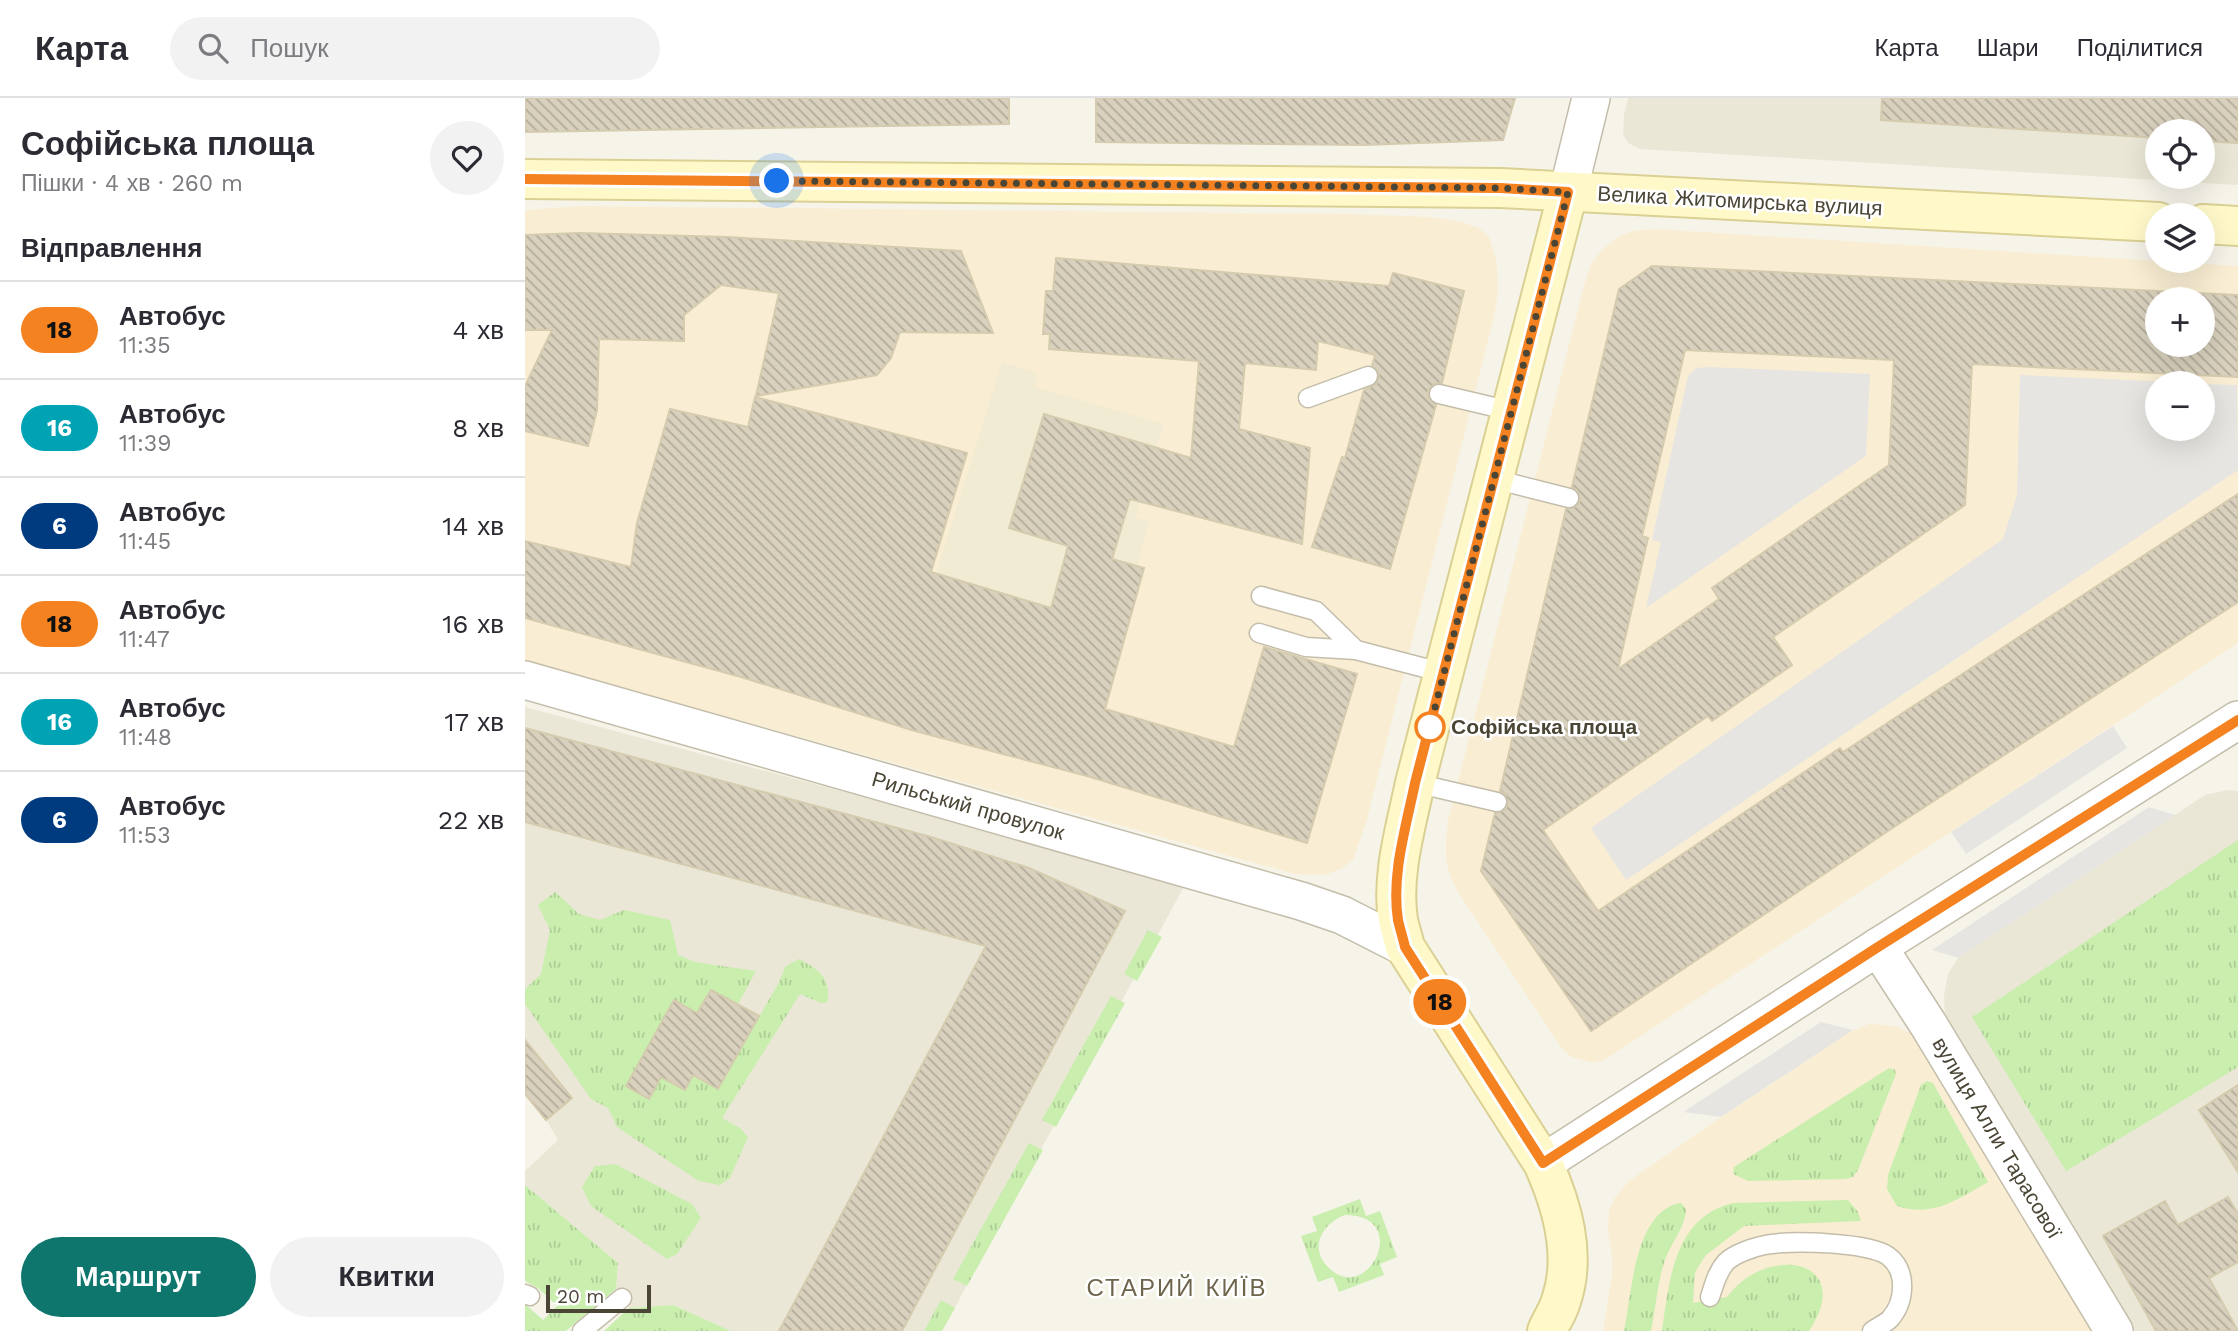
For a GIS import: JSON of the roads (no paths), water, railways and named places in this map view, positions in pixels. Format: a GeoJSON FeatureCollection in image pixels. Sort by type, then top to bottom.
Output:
{"type":"FeatureCollection","features":[{"type":"Feature","properties":{"kind":"main road","name":"Велика Житомирська вулиця"},"geometry":{"type":"LineString","coordinates":[[525,180],[1500,188],[2145,221]]}},
{"type":"Feature","properties":{"kind":"main road"},"geometry":{"type":"LineString","coordinates":[[1546,1331],[1561,1302],[1567,1273],[1567,1252],[1557,1193],[1543,1163],[1405,947],[1398,920],[1398,877],[1415,783],[1568,192]]}},
{"type":"Feature","properties":{"kind":"main road"},"geometry":{"type":"LineString","coordinates":[[2215,225],[2238,226]]}},
{"type":"Feature","properties":{"kind":"street"},"geometry":{"type":"LineString","coordinates":[[1568,192],[1591,98]]}},
{"type":"Feature","properties":{"kind":"street","name":"Рильський провулок"},"geometry":{"type":"LineString","coordinates":[[525,680],[1301,901],[1342,915],[1405,947]]}},
{"type":"Feature","properties":{"kind":"street"},"geometry":{"type":"LineString","coordinates":[[1543,1163],[2238,720]]}},
{"type":"Feature","properties":{"kind":"street","name":"вулиця Алли Тарасової"},"geometry":{"type":"LineString","coordinates":[[1878,947],[1929,1024],[2114,1331]]}},
{"type":"Feature","properties":{"kind":"lane"},"geometry":{"type":"LineString","coordinates":[[1308,398],[1368,376]]}},
{"type":"Feature","properties":{"kind":"lane"},"geometry":{"type":"LineString","coordinates":[[1439,394],[1511,411]]}},
{"type":"Feature","properties":{"kind":"lane"},"geometry":{"type":"LineString","coordinates":[[1494,479],[1569,498]]}},
{"type":"Feature","properties":{"kind":"lane"},"geometry":{"type":"LineString","coordinates":[[1261,596],[1316,611],[1356,650]]}},
{"type":"Feature","properties":{"kind":"lane"},"geometry":{"type":"LineString","coordinates":[[1259,633],[1306,647],[1356,650],[1444,673]]}},
{"type":"Feature","properties":{"kind":"lane"},"geometry":{"type":"LineString","coordinates":[[1415,783],[1497,802]]}},
{"type":"Feature","properties":{"kind":"lane"},"geometry":{"type":"LineString","coordinates":[[1710,1297],[1715,1279],[1726,1261],[1766,1245],[1838,1243],[1865,1247],[1888,1256],[1904,1285],[1898,1305],[1889,1320],[1872,1331]]}},
{"type":"Feature","properties":{"kind":"lane"},"geometry":{"type":"LineString","coordinates":[[582,1331],[622,1298]]}},
{"type":"Feature","properties":{"kind":"place","name":"Софійська площа"},"geometry":{"type":"Point","coordinates":[1430,727]}},
{"type":"Feature","properties":{"kind":"district","name":"СТАРИЙ КИЇВ"},"geometry":{"type":"Point","coordinates":[1177,1288]}}]}
